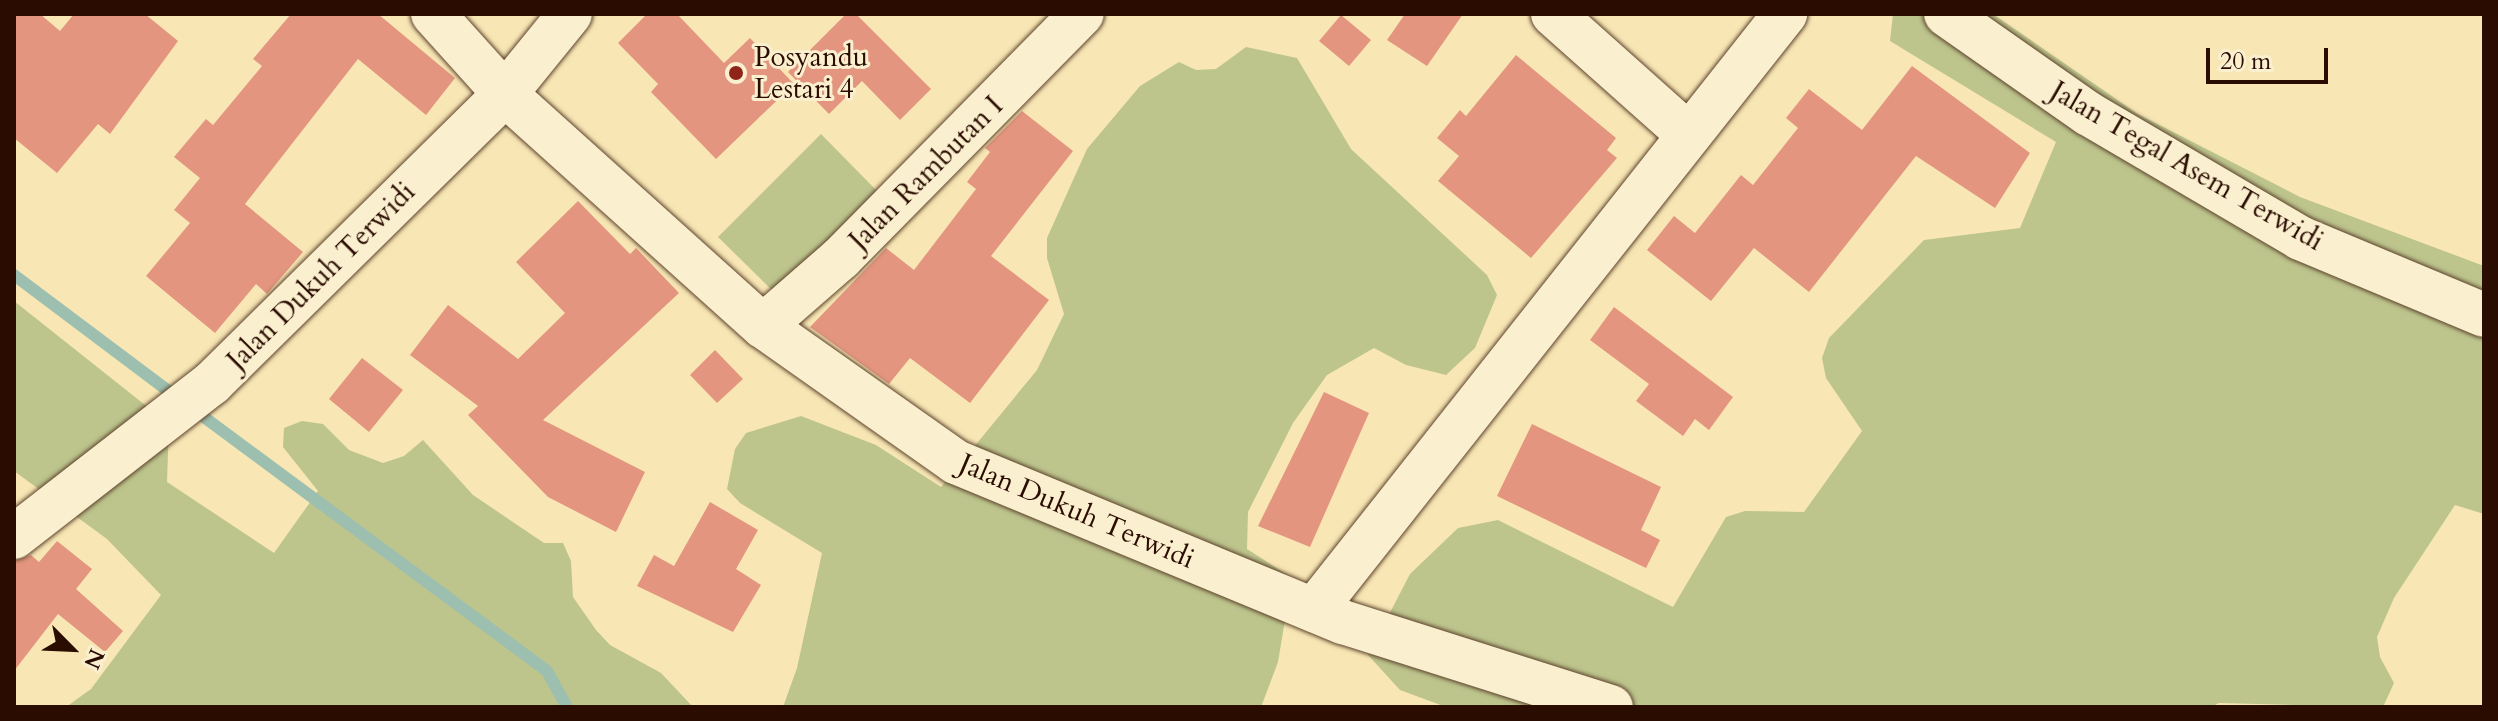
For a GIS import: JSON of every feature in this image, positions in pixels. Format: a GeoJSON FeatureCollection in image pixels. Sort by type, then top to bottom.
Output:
{"type":"FeatureCollection","features":[{"type":"Feature","properties":{"kind":"street","name":"Jalan Dukuh Terwidi"},"geometry":{"type":"LineString","coordinates":[[433,14],[505,94],[763,326],[956,462],[1314,610],[1611,707]]}},
{"type":"Feature","properties":{"kind":"street"},"geometry":{"type":"LineString","coordinates":[[505,94],[570,14]]}},
{"type":"Feature","properties":{"kind":"street","name":"Jalan Rambutan I"},"geometry":{"type":"LineString","coordinates":[[763,326],[841,258],[1082,14]]}},
{"type":"Feature","properties":{"kind":"street"},"geometry":{"type":"LineString","coordinates":[[1553,14],[1689,135]]}},
{"type":"Feature","properties":{"kind":"street"},"geometry":{"type":"LineString","coordinates":[[1314,610],[1785,14]]}},
{"type":"Feature","properties":{"kind":"street","name":"Jalan Tegal Asem Terwidi"},"geometry":{"type":"LineString","coordinates":[[1946,14],[2089,114],[2300,238],[2484,315]]}},
{"type":"Feature","properties":{"kind":"street","name":"Jalan Dukuh Terwidi"},"geometry":{"type":"LineString","coordinates":[[14,537],[212,383],[505,94]]}},
{"type":"Feature","properties":{"kind":"green space"},"geometry":{"type":"Polygon","coordinates":[[[1893,14],[1993,14],[2138,114],[2300,197],[2484,266],[2484,514],[2455,505],[2394,598],[2377,637],[2380,657],[2394,683],[2383,707],[2219,703],[2211,707],[1446,707],[1400,690],[1368,655],[1410,574],[1458,528],[1498,520],[1673,607],[1726,517],[1745,511],[1804,512],[1862,431],[1826,378],[1822,358],[1829,338],[1924,240],[2020,228],[2056,142],[1890,41],[1893,14]]]}},
{"type":"Feature","properties":{"kind":"green space"},"geometry":{"type":"Polygon","coordinates":[[[1246,47],[1297,58],[1351,149],[1487,275],[1497,295],[1475,348],[1446,375],[1406,365],[1374,348],[1327,375],[1293,423],[1248,512],[1247,549],[1292,578],[1278,662],[1261,707],[783,707],[797,668],[822,553],[740,503],[727,489],[735,449],[746,433],[801,416],[876,445],[941,487],[1037,370],[1064,314],[1047,258],[1047,238],[1087,149],[1140,86],[1179,62],[1196,70],[1216,69],[1246,47]]]}},
{"type":"Feature","properties":{"kind":"green space"},"geometry":{"type":"Polygon","coordinates":[[[821,134],[879,193],[777,295],[718,237],[821,134]]]}},
{"type":"Feature","properties":{"kind":"green space"},"geometry":{"type":"Polygon","coordinates":[[[14,301],[169,424],[167,482],[274,553],[318,491],[283,447],[284,428],[302,421],[323,424],[349,450],[383,463],[404,456],[423,440],[473,495],[544,543],[563,543],[571,561],[573,597],[596,630],[610,645],[661,673],[693,707],[66,707],[91,689],[161,595],[107,539],[14,471],[14,301]]]}},
{"type":"Feature","properties":{"kind":"building"},"geometry":{"type":"Polygon","coordinates":[[[14,14],[40,14],[60,31],[74,14],[145,14],[178,41],[110,134],[98,124],[57,173],[14,138],[14,14]]]}},
{"type":"Feature","properties":{"kind":"building"},"geometry":{"type":"Polygon","coordinates":[[[291,14],[378,14],[455,78],[426,115],[358,59],[245,204],[303,252],[267,294],[256,284],[215,333],[146,276],[190,223],[174,210],[200,178],[174,157],[206,119],[213,125],[262,66],[253,59],[291,14]]]}},
{"type":"Feature","properties":{"kind":"building"},"geometry":{"type":"Polygon","coordinates":[[[647,14],[677,14],[724,63],[750,38],[794,84],[716,159],[651,92],[658,84],[618,43],[647,14]]]}},
{"type":"Feature","properties":{"kind":"building"},"geometry":{"type":"Polygon","coordinates":[[[846,14],[856,14],[931,89],[900,120],[862,81],[829,114],[788,72],[846,14]]]}},
{"type":"Feature","properties":{"kind":"building"},"geometry":{"type":"Polygon","coordinates":[[[1405,14],[1463,14],[1427,66],[1387,40],[1405,14]]]}},
{"type":"Feature","properties":{"kind":"building"},"geometry":{"type":"Polygon","coordinates":[[[1341,15],[1371,40],[1349,66],[1319,41],[1341,15]]]}},
{"type":"Feature","properties":{"kind":"building"},"geometry":{"type":"Polygon","coordinates":[[[1516,55],[1616,138],[1607,150],[1617,158],[1531,258],[1438,181],[1459,156],[1437,138],[1460,110],[1466,116],[1516,55]]]}},
{"type":"Feature","properties":{"kind":"building"},"geometry":{"type":"Polygon","coordinates":[[[1912,66],[2030,153],[1995,208],[1916,156],[1809,292],[1754,248],[1711,301],[1647,250],[1674,216],[1695,233],[1741,175],[1753,185],[1798,128],[1786,118],[1809,89],[1862,130],[1912,66]]]}},
{"type":"Feature","properties":{"kind":"building"},"geometry":{"type":"Polygon","coordinates":[[[1022,111],[1073,151],[991,256],[1049,300],[970,403],[910,358],[889,384],[810,327],[886,248],[914,270],[976,189],[967,182],[990,152],[985,148],[1022,111]]]}},
{"type":"Feature","properties":{"kind":"building"},"geometry":{"type":"Polygon","coordinates":[[[578,201],[630,254],[636,248],[679,293],[543,420],[645,472],[616,532],[548,497],[468,415],[478,406],[410,355],[448,305],[518,359],[565,313],[516,262],[578,201]]]}},
{"type":"Feature","properties":{"kind":"building"},"geometry":{"type":"Polygon","coordinates":[[[1614,307],[1733,397],[1709,430],[1695,419],[1683,436],[1636,401],[1649,384],[1590,340],[1614,307]]]}},
{"type":"Feature","properties":{"kind":"building"},"geometry":{"type":"Polygon","coordinates":[[[715,350],[743,379],[717,403],[690,375],[715,350]]]}},
{"type":"Feature","properties":{"kind":"building"},"geometry":{"type":"Polygon","coordinates":[[[362,358],[403,390],[369,432],[329,399],[362,358]]]}},
{"type":"Feature","properties":{"kind":"building"},"geometry":{"type":"Polygon","coordinates":[[[1324,392],[1369,413],[1310,547],[1258,526],[1324,392]]]}},
{"type":"Feature","properties":{"kind":"building"},"geometry":{"type":"Polygon","coordinates":[[[1532,424],[1661,487],[1641,530],[1660,540],[1646,568],[1497,496],[1532,424]]]}},
{"type":"Feature","properties":{"kind":"building"},"geometry":{"type":"Polygon","coordinates":[[[710,502],[758,530],[736,569],[761,585],[733,632],[637,586],[654,555],[674,566],[710,502]]]}},
{"type":"Feature","properties":{"kind":"building"},"geometry":{"type":"Polygon","coordinates":[[[57,541],[92,569],[76,589],[123,631],[105,652],[58,614],[14,671],[14,561],[31,555],[39,562],[57,541]]]}},
{"type":"Feature","properties":{"kind":"waterway"},"geometry":{"type":"LineString","coordinates":[[14,275],[178,398]]}},
{"type":"Feature","properties":{"kind":"waterway"},"geometry":{"type":"LineString","coordinates":[[193,409],[547,671],[567,707]]}},
{"type":"Feature","properties":{"kind":"place","name":"Posyandu Lestari 4"},"geometry":{"type":"Point","coordinates":[736,73]}}]}
